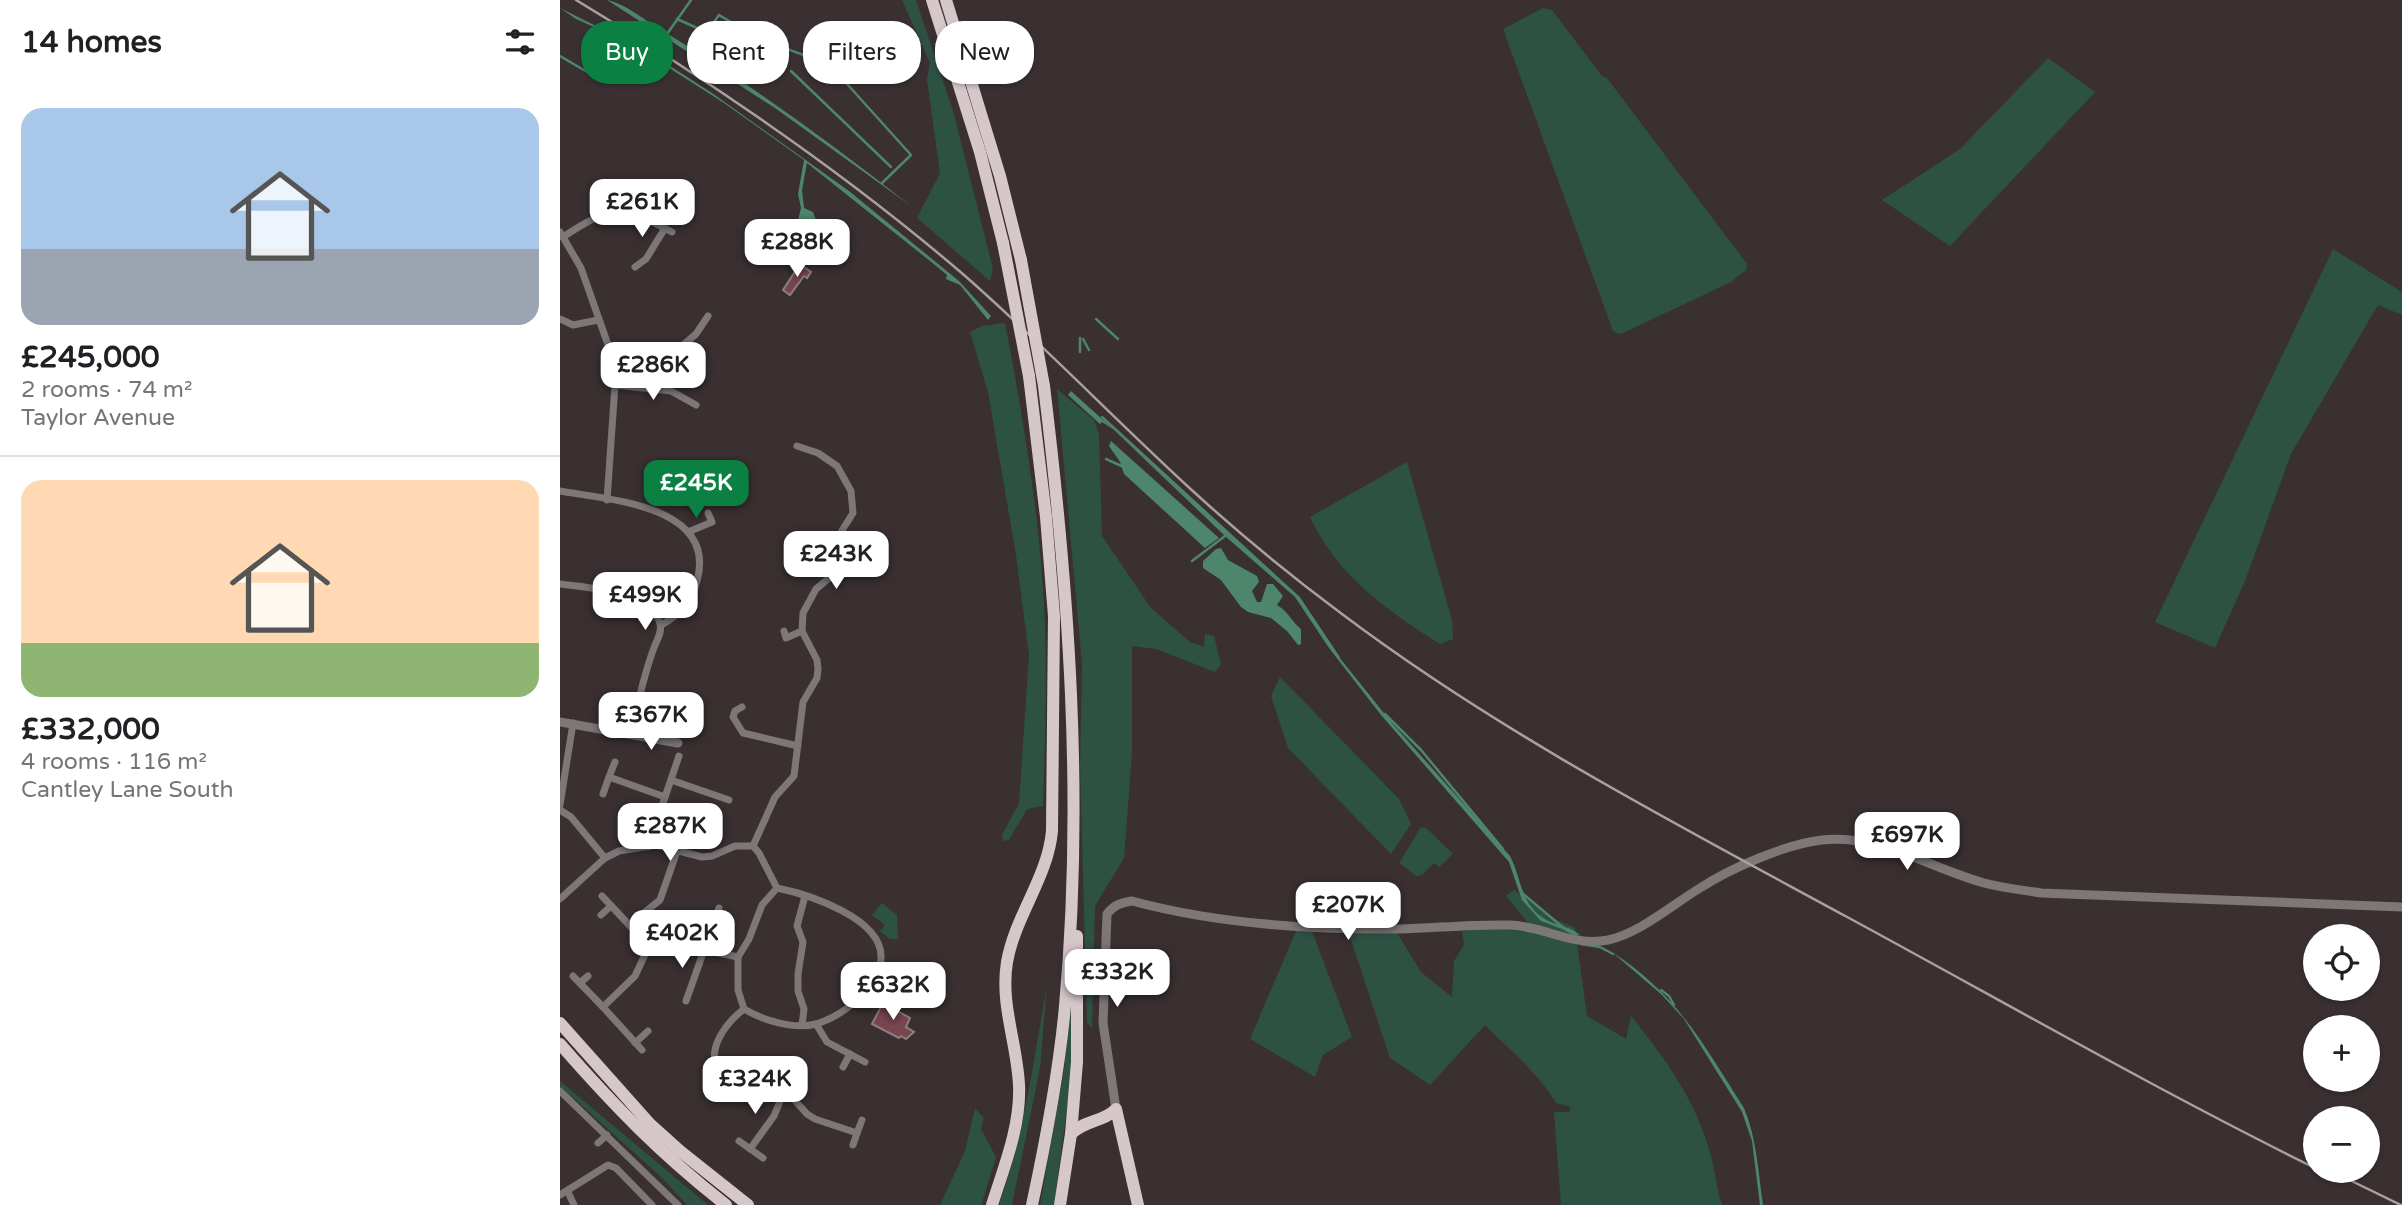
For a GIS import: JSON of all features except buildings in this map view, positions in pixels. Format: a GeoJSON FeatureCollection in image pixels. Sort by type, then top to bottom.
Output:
{"type":"FeatureCollection","features":[{"type":"Feature","properties":{"kind":"highway"},"geometry":{"type":"LineString","coordinates":[[932,0],[980,152],[1003,243],[1029,376],[1046,517],[1054,616],[1052,831],[1048,855],[1017,926],[1007,963],[1007,1009],[1019,1094],[1015,1124],[992,1205]]}},
{"type":"Feature","properties":{"kind":"highway"},"geometry":{"type":"LineString","coordinates":[[946,0],[1000,176],[1021,260],[1044,386],[1067,601],[1078,998],[1077,1062],[1071,1134],[1060,1205]]}},
{"type":"Feature","properties":{"kind":"highway"},"geometry":{"type":"LineString","coordinates":[[1032,1205],[1046,1139],[1065,1007],[1072,864],[1072,719]]}},
{"type":"Feature","properties":{"kind":"highway"},"geometry":{"type":"LineString","coordinates":[[560,1023],[650,1124],[748,1205]]}},
{"type":"Feature","properties":{"kind":"highway"},"geometry":{"type":"LineString","coordinates":[[560,1044],[623,1116],[662,1153],[726,1205]]}},
{"type":"Feature","properties":{"kind":"highway"},"geometry":{"type":"LineString","coordinates":[[1071,1134],[1082,1124],[1109,1116],[1116,1109]]}},
{"type":"Feature","properties":{"kind":"highway"},"geometry":{"type":"LineString","coordinates":[[1116,1109],[1138,1205]]}},
{"type":"Feature","properties":{"kind":"street"},"geometry":{"type":"LineString","coordinates":[[607,500],[615,385],[610,346],[597,320],[581,268],[562,235],[618,209],[627,209],[668,230],[638,265],[645,272]]}},
{"type":"Feature","properties":{"kind":"street"},"geometry":{"type":"LineString","coordinates":[[560,319],[573,326],[597,320]]}},
{"type":"Feature","properties":{"kind":"street"},"geometry":{"type":"LineString","coordinates":[[656,388],[666,360],[696,334],[706,320],[712,328]]}},
{"type":"Feature","properties":{"kind":"street"},"geometry":{"type":"LineString","coordinates":[[615,385],[671,391],[696,405]]}},
{"type":"Feature","properties":{"kind":"street"},"geometry":{"type":"LineString","coordinates":[[684,408],[688,401]]}},
{"type":"Feature","properties":{"kind":"street"},"geometry":{"type":"LineString","coordinates":[[752,846],[775,797],[794,776],[803,702],[817,678],[818,669],[817,660],[803,631],[803,613],[816,589],[828,579],[836,566],[836,540],[849,524],[854,503],[845,477],[837,466],[818,453],[797,446]]}},
{"type":"Feature","properties":{"kind":"street"},"geometry":{"type":"LineString","coordinates":[[560,491],[671,516],[688,532],[700,557],[697,581],[688,603],[670,620],[660,625]]}},
{"type":"Feature","properties":{"kind":"street"},"geometry":{"type":"LineString","coordinates":[[688,532],[714,526],[708,513]]}},
{"type":"Feature","properties":{"kind":"street"},"geometry":{"type":"LineString","coordinates":[[560,584],[623,594],[649,609],[660,625],[631,733]]}},
{"type":"Feature","properties":{"kind":"street"},"geometry":{"type":"LineString","coordinates":[[786,637],[803,631]]}},
{"type":"Feature","properties":{"kind":"street"},"geometry":{"type":"LineString","coordinates":[[742,706],[735,711],[733,718],[743,733],[799,746]]}},
{"type":"Feature","properties":{"kind":"street"},"geometry":{"type":"LineString","coordinates":[[560,722],[678,743]]}},
{"type":"Feature","properties":{"kind":"street"},"geometry":{"type":"LineString","coordinates":[[560,805],[573,723]]}},
{"type":"Feature","properties":{"kind":"street"},"geometry":{"type":"LineString","coordinates":[[648,846],[679,756]]}},
{"type":"Feature","properties":{"kind":"street"},"geometry":{"type":"LineString","coordinates":[[603,794],[614,762]]}},
{"type":"Feature","properties":{"kind":"street"},"geometry":{"type":"LineString","coordinates":[[609,777],[665,797]]}},
{"type":"Feature","properties":{"kind":"street"},"geometry":{"type":"LineString","coordinates":[[671,779],[729,800]]}},
{"type":"Feature","properties":{"kind":"street"},"geometry":{"type":"LineString","coordinates":[[560,810],[571,817],[606,858]]}},
{"type":"Feature","properties":{"kind":"street"},"geometry":{"type":"LineString","coordinates":[[1116,1109],[1106,1056],[1102,1000],[1105,926],[1107,914],[1118,904],[1132,901],[1184,915],[1295,925],[1396,929],[1513,925],[1572,941],[1601,941],[1622,935],[1703,886],[1750,863],[1823,839],[1863,842],[1983,883],[2041,893],[2402,907]]}},
{"type":"Feature","properties":{"kind":"street"},"geometry":{"type":"LineString","coordinates":[[560,899],[606,858],[618,851],[664,846],[702,857],[712,856],[735,846],[752,846],[759,853],[777,888],[839,908],[859,921],[878,944],[881,958],[866,992],[854,1003],[816,1024],[784,1024],[744,1009]]}},
{"type":"Feature","properties":{"kind":"street"},"geometry":{"type":"LineString","coordinates":[[629,925],[660,900],[677,851]]}},
{"type":"Feature","properties":{"kind":"street"},"geometry":{"type":"LineString","coordinates":[[744,1009],[738,990],[737,957],[748,939],[762,905],[777,888]]}},
{"type":"Feature","properties":{"kind":"street"},"geometry":{"type":"LineString","coordinates":[[602,896],[649,946],[704,950],[737,957]]}},
{"type":"Feature","properties":{"kind":"street"},"geometry":{"type":"LineString","coordinates":[[802,1025],[804,1009],[798,991],[798,974],[803,942],[797,926],[805,896]]}},
{"type":"Feature","properties":{"kind":"street"},"geometry":{"type":"LineString","coordinates":[[601,915],[611,906]]}},
{"type":"Feature","properties":{"kind":"street"},"geometry":{"type":"LineString","coordinates":[[686,1001],[719,908]]}},
{"type":"Feature","properties":{"kind":"street"},"geometry":{"type":"LineString","coordinates":[[603,1007],[635,976],[649,946]]}},
{"type":"Feature","properties":{"kind":"street"},"geometry":{"type":"LineString","coordinates":[[573,976],[642,1050]]}},
{"type":"Feature","properties":{"kind":"street"},"geometry":{"type":"LineString","coordinates":[[580,983],[588,976]]}},
{"type":"Feature","properties":{"kind":"street"},"geometry":{"type":"LineString","coordinates":[[744,1009],[730,1020],[723,1031],[714,1054],[715,1065],[724,1074],[792,1097],[815,1119],[857,1133]]}},
{"type":"Feature","properties":{"kind":"street"},"geometry":{"type":"LineString","coordinates":[[816,1024],[827,1042],[864,1062]]}},
{"type":"Feature","properties":{"kind":"street"},"geometry":{"type":"LineString","coordinates":[[635,1042],[648,1031]]}},
{"type":"Feature","properties":{"kind":"street"},"geometry":{"type":"LineString","coordinates":[[843,1067],[850,1054]]}},
{"type":"Feature","properties":{"kind":"street"},"geometry":{"type":"LineString","coordinates":[[560,1090],[678,1205]]}},
{"type":"Feature","properties":{"kind":"street"},"geometry":{"type":"LineString","coordinates":[[750,1149],[774,1116],[783,1094]]}},
{"type":"Feature","properties":{"kind":"street"},"geometry":{"type":"LineString","coordinates":[[853,1145],[862,1119]]}},
{"type":"Feature","properties":{"kind":"street"},"geometry":{"type":"LineString","coordinates":[[598,1143],[607,1135]]}},
{"type":"Feature","properties":{"kind":"street"},"geometry":{"type":"LineString","coordinates":[[739,1141],[763,1158]]}},
{"type":"Feature","properties":{"kind":"street"},"geometry":{"type":"LineString","coordinates":[[574,1205],[564,1194],[608,1165],[616,1168],[652,1205]]}},
{"type":"Feature","properties":{"kind":"shaded area"},"geometry":{"type":"Polygon","coordinates":[[[607,0],[620,4],[647,21],[640,21],[607,0]]]}},
{"type":"Feature","properties":{"kind":"shaded area"},"geometry":{"type":"Polygon","coordinates":[[[902,0],[916,0],[935,57],[935,84],[944,84],[954,114],[993,269],[990,281],[917,218],[940,173],[927,80],[930,63],[921,43],[921,21],[911,21],[902,0]]]}},
{"type":"Feature","properties":{"kind":"shaded area"},"geometry":{"type":"Polygon","coordinates":[[[560,8],[586,21],[576,19],[560,8]]]}},
{"type":"Feature","properties":{"kind":"shaded area"},"geometry":{"type":"Polygon","coordinates":[[[1543,8],[1552,10],[1602,76],[1607,78],[1747,264],[1746,270],[1731,282],[1621,334],[1613,331],[1503,29],[1543,8]]]}},
{"type":"Feature","properties":{"kind":"shaded area"},"geometry":{"type":"Polygon","coordinates":[[[673,37],[687,46],[687,51],[673,42],[673,37]]]}},
{"type":"Feature","properties":{"kind":"shaded area"},"geometry":{"type":"Polygon","coordinates":[[[2048,58],[2095,92],[1950,246],[1882,200],[1960,149],[2048,58]]]}},
{"type":"Feature","properties":{"kind":"shaded area"},"geometry":{"type":"Polygon","coordinates":[[[673,68],[687,77],[687,79],[673,70],[673,68]]]}},
{"type":"Feature","properties":{"kind":"shaded area"},"geometry":{"type":"Polygon","coordinates":[[[694,84],[712,93],[849,191],[959,281],[991,316],[988,320],[960,285],[946,279],[947,275],[807,163],[802,190],[804,208],[813,212],[816,220],[810,227],[801,226],[798,220],[801,208],[798,194],[804,160],[694,84]]]}},
{"type":"Feature","properties":{"kind":"shaded area"},"geometry":{"type":"Polygon","coordinates":[[[738,84],[745,84],[819,136],[911,206],[738,84]]]}},
{"type":"Feature","properties":{"kind":"shaded area"},"geometry":{"type":"Polygon","coordinates":[[[2333,249],[2402,292],[2402,315],[2378,305],[2291,454],[2245,581],[2215,648],[2155,622],[2333,249]]]}},
{"type":"Feature","properties":{"kind":"shaded area"},"geometry":{"type":"Polygon","coordinates":[[[1005,323],[1036,510],[1043,586],[1046,692],[1043,806],[1027,809],[1009,840],[1003,841],[1002,835],[1019,803],[1029,655],[1016,555],[988,392],[970,332],[982,326],[1005,323]]]}},
{"type":"Feature","properties":{"kind":"shaded area"},"geometry":{"type":"Polygon","coordinates":[[[1057,389],[1094,420],[1099,434],[1102,536],[1151,608],[1190,642],[1204,647],[1205,634],[1214,636],[1221,664],[1215,672],[1156,649],[1132,646],[1132,754],[1124,858],[1095,906],[1092,1029],[1087,1022],[1080,766],[1082,664],[1057,389]]]}},
{"type":"Feature","properties":{"kind":"shaded area"},"geometry":{"type":"Polygon","coordinates":[[[1071,391],[1299,597],[1331,647],[1391,722],[1510,856],[1531,906],[1545,919],[1581,936],[1541,921],[1522,900],[1509,862],[1381,715],[1329,648],[1295,597],[1225,536],[1114,430],[1102,422],[1100,424],[1068,395],[1071,391]]]}},
{"type":"Feature","properties":{"kind":"shaded area"},"geometry":{"type":"Polygon","coordinates":[[[1111,441],[1219,538],[1205,548],[1124,474],[1120,462],[1109,446],[1111,441]]]}},
{"type":"Feature","properties":{"kind":"shaded area"},"geometry":{"type":"Polygon","coordinates":[[[1407,462],[1452,620],[1453,639],[1440,644],[1365,590],[1334,557],[1310,517],[1407,462]]]}},
{"type":"Feature","properties":{"kind":"shaded area"},"geometry":{"type":"Polygon","coordinates":[[[1221,548],[1228,560],[1257,576],[1259,582],[1252,591],[1257,602],[1261,602],[1267,584],[1273,584],[1283,596],[1277,605],[1301,629],[1301,644],[1298,645],[1287,631],[1271,618],[1248,612],[1241,607],[1221,580],[1203,568],[1203,561],[1216,549],[1221,548]]]}},
{"type":"Feature","properties":{"kind":"shaded area"},"geometry":{"type":"Polygon","coordinates":[[[1280,677],[1399,799],[1411,824],[1391,854],[1288,748],[1271,696],[1280,677]]]}},
{"type":"Feature","properties":{"kind":"shaded area"},"geometry":{"type":"Polygon","coordinates":[[[1421,827],[1426,828],[1453,854],[1439,867],[1434,863],[1422,875],[1416,876],[1399,863],[1421,827]]]}},
{"type":"Feature","properties":{"kind":"shaded area"},"geometry":{"type":"Polygon","coordinates":[[[1514,890],[1557,920],[1575,928],[1587,1016],[1626,1039],[1631,1016],[1667,1064],[1704,1133],[1722,1205],[1561,1205],[1554,1112],[1569,1112],[1571,1107],[1556,1103],[1532,1072],[1485,1025],[1430,1085],[1390,1058],[1348,931],[1396,931],[1421,972],[1452,997],[1454,961],[1464,945],[1462,929],[1531,926],[1506,896],[1514,890]]]}},
{"type":"Feature","properties":{"kind":"shaded area"},"geometry":{"type":"Polygon","coordinates":[[[882,903],[897,915],[898,939],[890,939],[880,931],[885,925],[872,915],[882,903]]]}},
{"type":"Feature","properties":{"kind":"shaded area"},"geometry":{"type":"Polygon","coordinates":[[[1297,929],[1312,931],[1352,1037],[1323,1055],[1315,1077],[1250,1039],[1297,929]]]}},
{"type":"Feature","properties":{"kind":"shaded area"},"geometry":{"type":"Polygon","coordinates":[[[1612,952],[1635,968],[1672,1003],[1702,1042],[1744,1108],[1754,1144],[1763,1205],[1760,1205],[1752,1141],[1742,1112],[1684,1019],[1662,995],[1612,952]]]}},
{"type":"Feature","properties":{"kind":"shaded area"},"geometry":{"type":"Polygon","coordinates":[[[1047,985],[1040,1068],[1012,1205],[999,1205],[1022,1124],[1047,985]]]}},
{"type":"Feature","properties":{"kind":"shaded area"},"geometry":{"type":"Polygon","coordinates":[[[1072,996],[1073,1064],[1054,1205],[1040,1205],[1064,1070],[1072,996]]]}},
{"type":"Feature","properties":{"kind":"shaded area"},"geometry":{"type":"Polygon","coordinates":[[[560,1081],[708,1205],[687,1205],[661,1177],[560,1086],[560,1081]]]}},
{"type":"Feature","properties":{"kind":"shaded area"},"geometry":{"type":"Polygon","coordinates":[[[975,1108],[984,1118],[981,1129],[996,1157],[982,1203],[940,1205],[965,1151],[975,1108]]]}},
{"type":"Feature","properties":{"kind":"waterway"},"geometry":{"type":"LineString","coordinates":[[673,26],[691,0]]}},
{"type":"Feature","properties":{"kind":"waterway"},"geometry":{"type":"LineString","coordinates":[[715,21],[719,15],[729,21]]}},
{"type":"Feature","properties":{"kind":"waterway"},"geometry":{"type":"LineString","coordinates":[[677,19],[687,23]]}},
{"type":"Feature","properties":{"kind":"waterway"},"geometry":{"type":"LineString","coordinates":[[789,50],[830,65],[911,155],[882,183]]}},
{"type":"Feature","properties":{"kind":"waterway"},"geometry":{"type":"LineString","coordinates":[[560,56],[581,68]]}},
{"type":"Feature","properties":{"kind":"waterway"},"geometry":{"type":"LineString","coordinates":[[791,71],[891,167]]}},
{"type":"Feature","properties":{"kind":"waterway"},"geometry":{"type":"LineString","coordinates":[[1096,319],[1118,339]]}},
{"type":"Feature","properties":{"kind":"waterway"},"geometry":{"type":"LineString","coordinates":[[1080,338],[1080,352]]}},
{"type":"Feature","properties":{"kind":"waterway"},"geometry":{"type":"LineString","coordinates":[[1083,339],[1089,350]]}},
{"type":"Feature","properties":{"kind":"waterway"},"geometry":{"type":"LineString","coordinates":[[1102,417],[1299,598],[1339,658]]}},
{"type":"Feature","properties":{"kind":"waterway"},"geometry":{"type":"LineString","coordinates":[[1106,459],[1126,468]]}},
{"type":"Feature","properties":{"kind":"waterway"},"geometry":{"type":"LineString","coordinates":[[1192,561],[1225,536]]}},
{"type":"Feature","properties":{"kind":"waterway"},"geometry":{"type":"LineString","coordinates":[[1385,714],[1421,750],[1503,849]]}},
{"type":"Feature","properties":{"kind":"waterway"},"geometry":{"type":"LineString","coordinates":[[1521,892],[1566,930],[1576,935]]}},
{"type":"Feature","properties":{"kind":"waterway"},"geometry":{"type":"LineString","coordinates":[[1581,944],[1600,947],[1613,954]]}},
{"type":"Feature","properties":{"kind":"waterway"},"geometry":{"type":"LineString","coordinates":[[1661,990],[1669,996],[1674,1005]]}},
{"type":"Feature","properties":{"kind":"railway"},"geometry":{"type":"LineString","coordinates":[[576,0],[776,129],[918,237],[994,302],[1230,524],[1304,585],[1402,657],[1526,738],[1654,812],[2139,1077],[2303,1162]]}},
{"type":"Feature","properties":{"kind":"railway"},"geometry":{"type":"LineString","coordinates":[[2356,1183],[2401,1205]]}}]}
